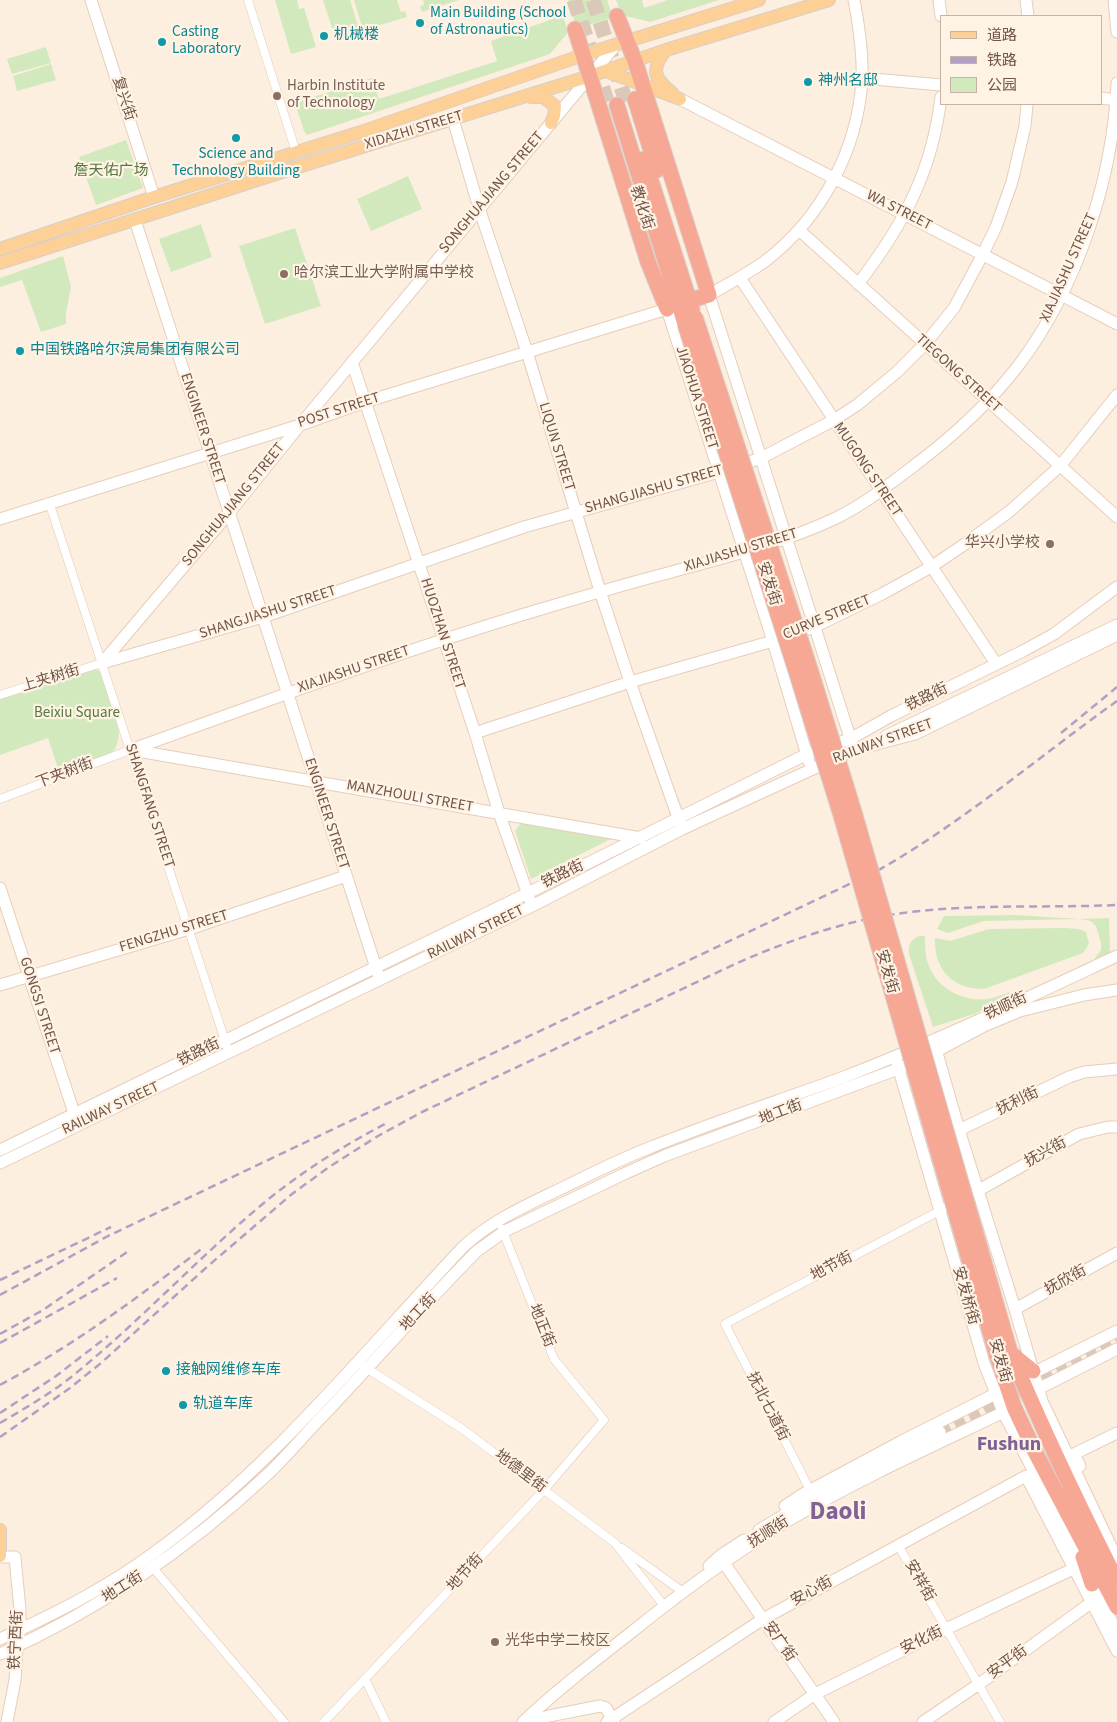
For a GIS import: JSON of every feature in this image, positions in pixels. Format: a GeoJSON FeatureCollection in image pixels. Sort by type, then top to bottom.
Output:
{"type":"FeatureCollection","features":[{"type":"Feature","properties":{"kind":"highway","name":"JIAOHUA STREET"},"geometry":{"type":"LineString","coordinates":[[617,16],[621,44],[634,61],[642,84],[688,302]]}},
{"type":"Feature","properties":{"kind":"highway","name":"JIAOHUA STREET"},"geometry":{"type":"LineString","coordinates":[[575,29],[648,262],[688,302]]}},
{"type":"Feature","properties":{"kind":"highway","name":"JIAOHUA STREET"},"geometry":{"type":"LineString","coordinates":[[622,103],[688,302]]}},
{"type":"Feature","properties":{"kind":"highway","name":"安发街"},"geometry":{"type":"LineString","coordinates":[[688,302],[690,320],[810,669],[854,812],[1004,1354],[1037,1416],[1071,1505],[1117,1607]]}},
{"type":"Feature","properties":{"kind":"highway","name":"安发街"},"geometry":{"type":"LineString","coordinates":[[1004,1354],[1001,1391],[1008,1410],[1071,1505],[1117,1581]]}},
{"type":"Feature","properties":{"kind":"highway"},"geometry":{"type":"LineString","coordinates":[[1004,1354],[1036,1381],[1037,1416]]}},
{"type":"Feature","properties":{"kind":"highway"},"geometry":{"type":"LineString","coordinates":[[1071,1505],[1117,1561]]}},
{"type":"Feature","properties":{"kind":"highway"},"geometry":{"type":"LineString","coordinates":[[1071,1505],[1092,1584]]}},
{"type":"Feature","properties":{"kind":"main road","name":"XIDAZHI STREET"},"geometry":{"type":"LineString","coordinates":[[0,249],[154,197],[362,132],[583,55],[759,0]]}},
{"type":"Feature","properties":{"kind":"main road","name":"XIDAZHI STREET"},"geometry":{"type":"LineString","coordinates":[[0,263],[606,71],[666,50],[829,0]]}},
{"type":"Feature","properties":{"kind":"main road"},"geometry":{"type":"LineString","coordinates":[[666,50],[657,63],[656,76],[661,83],[680,99]]}},
{"type":"Feature","properties":{"kind":"main road"},"geometry":{"type":"LineString","coordinates":[[606,71],[680,99]]}},
{"type":"Feature","properties":{"kind":"main road"},"geometry":{"type":"LineString","coordinates":[[516,99],[535,96],[548,100],[555,106],[556,110],[551,123]]}},
{"type":"Feature","properties":{"kind":"main road"},"geometry":{"type":"LineString","coordinates":[[0,1530],[0,1556]]}},
{"type":"Feature","properties":{"kind":"street","name":"复兴街"},"geometry":{"type":"LineString","coordinates":[[91,0],[154,197]]}},
{"type":"Feature","properties":{"kind":"street"},"geometry":{"type":"LineString","coordinates":[[248,0],[296,152]]}},
{"type":"Feature","properties":{"kind":"street","name":"POST STREET"},"geometry":{"type":"LineString","coordinates":[[0,519],[49,502],[300,425],[365,402],[688,302],[740,278],[778,250],[799,230],[812,214],[834,179],[848,147],[856,123],[862,78],[859,26],[854,0]]}},
{"type":"Feature","properties":{"kind":"street"},"geometry":{"type":"LineString","coordinates":[[939,0],[941,15]]}},
{"type":"Feature","properties":{"kind":"street"},"geometry":{"type":"LineString","coordinates":[[1026,0],[1028,15]]}},
{"type":"Feature","properties":{"kind":"street"},"geometry":{"type":"LineString","coordinates":[[1114,0],[1117,32]]}},
{"type":"Feature","properties":{"kind":"street","name":"SONGHUAJIANG STREET"},"geometry":{"type":"LineString","coordinates":[[102,663],[229,514],[479,208],[590,76],[621,44]]}},
{"type":"Feature","properties":{"kind":"street"},"geometry":{"type":"LineString","coordinates":[[862,78],[940,85]]}},
{"type":"Feature","properties":{"kind":"street","name":"XIAJIASHU STREET"},"geometry":{"type":"LineString","coordinates":[[130,750],[444,639],[600,591],[745,552],[786,538],[838,516],[881,491],[929,455],[967,422],[1017,367],[1035,341],[1061,294],[1079,255],[1098,204],[1112,140],[1117,83]]}},
{"type":"Feature","properties":{"kind":"street"},"geometry":{"type":"LineString","coordinates":[[1102,98],[1117,100]]}},
{"type":"Feature","properties":{"kind":"street","name":"WA STREET"},"geometry":{"type":"LineString","coordinates":[[680,99],[834,179],[905,213],[1117,324]]}},
{"type":"Feature","properties":{"kind":"street"},"geometry":{"type":"LineString","coordinates":[[858,284],[890,239],[920,184],[930,157],[940,105]]}},
{"type":"Feature","properties":{"kind":"street","name":"SHANGJIASHU STREET"},"geometry":{"type":"LineString","coordinates":[[102,663],[263,617],[524,527],[719,472],[761,458],[834,420],[857,405],[897,372],[925,344],[954,308],[996,226],[1012,182],[1025,126],[1027,105]]}},
{"type":"Feature","properties":{"kind":"street","name":"LIQUN STREET"},"geometry":{"type":"LineString","coordinates":[[453,119],[479,208],[527,352],[600,591],[682,829]]}},
{"type":"Feature","properties":{"kind":"street","name":"ENGINEER STREET"},"geometry":{"type":"LineString","coordinates":[[135,220],[380,980]]}},
{"type":"Feature","properties":{"kind":"street","name":"TIEGONG STREET"},"geometry":{"type":"LineString","coordinates":[[799,230],[1117,517]]}},
{"type":"Feature","properties":{"kind":"street","name":"MUGONG STREET"},"geometry":{"type":"LineString","coordinates":[[740,278],[995,662]]}},
{"type":"Feature","properties":{"kind":"street","name":"JIAOHUA STREET"},"geometry":{"type":"LineString","coordinates":[[688,302],[761,458],[852,744]]}},
{"type":"Feature","properties":{"kind":"street","name":"JIAOHUA STREET"},"geometry":{"type":"LineString","coordinates":[[688,302],[719,472],[773,641],[811,769]]}},
{"type":"Feature","properties":{"kind":"street","name":"HUOZHAN STREET"},"geometry":{"type":"LineString","coordinates":[[352,362],[475,733],[499,813],[532,906]]}},
{"type":"Feature","properties":{"kind":"street","name":"CURVE STREET"},"geometry":{"type":"LineString","coordinates":[[475,733],[630,682],[773,641],[814,627],[882,594],[931,567],[1010,511],[1060,466],[1117,395]]}},
{"type":"Feature","properties":{"kind":"street","name":"SHANGFANG STREET"},"geometry":{"type":"LineString","coordinates":[[49,502],[229,1053]]}},
{"type":"Feature","properties":{"kind":"street","name":"铁路街"},"geometry":{"type":"LineString","coordinates":[[0,1150],[76,1119],[225,1040],[528,893],[807,754],[852,744],[891,716],[1046,638],[1074,620],[1117,587]]}},
{"type":"Feature","properties":{"kind":"street"},"geometry":{"type":"LineString","coordinates":[[852,744],[878,740],[936,708],[1117,617]]}},
{"type":"Feature","properties":{"kind":"street","name":"铁路街"},"geometry":{"type":"LineString","coordinates":[[936,708],[1117,626]]}},
{"type":"Feature","properties":{"kind":"street","name":"RAILWAY STREET"},"geometry":{"type":"LineString","coordinates":[[0,1162],[76,1119],[229,1053],[532,906],[682,829],[811,769],[852,744],[915,734],[1117,635]]}},
{"type":"Feature","properties":{"kind":"street","name":"上夹树街"},"geometry":{"type":"LineString","coordinates":[[0,695],[102,663]]}},
{"type":"Feature","properties":{"kind":"street","name":"MANZHOULI STREET"},"geometry":{"type":"LineString","coordinates":[[130,750],[660,841]]}},
{"type":"Feature","properties":{"kind":"street","name":"下夹树街"},"geometry":{"type":"LineString","coordinates":[[0,799],[130,750]]}},
{"type":"Feature","properties":{"kind":"street","name":"FENGZHU STREET"},"geometry":{"type":"LineString","coordinates":[[0,985],[189,929],[346,876]]}},
{"type":"Feature","properties":{"kind":"street","name":"GONGSI STREET"},"geometry":{"type":"LineString","coordinates":[[0,888],[76,1119]]}},
{"type":"Feature","properties":{"kind":"street","name":"铁顺街"},"geometry":{"type":"LineString","coordinates":[[895,1056],[980,1020],[1117,956]]}},
{"type":"Feature","properties":{"kind":"street","name":"铁顺街"},"geometry":{"type":"LineString","coordinates":[[898,1069],[937,1052],[984,1026],[1020,1011],[1084,995],[1117,990]]}},
{"type":"Feature","properties":{"kind":"street"},"geometry":{"type":"LineString","coordinates":[[934,1039],[959,1130],[1047,1414],[1117,1561]]}},
{"type":"Feature","properties":{"kind":"street","name":"安发桥街"},"geometry":{"type":"LineString","coordinates":[[895,1056],[984,1363],[1001,1391]]}},
{"type":"Feature","properties":{"kind":"street","name":"地工街"},"geometry":{"type":"LineString","coordinates":[[0,1639],[39,1622],[126,1572],[154,1553],[212,1507],[276,1448],[462,1247],[499,1220],[595,1172],[649,1148],[844,1077],[895,1056]]}},
{"type":"Feature","properties":{"kind":"street","name":"地工街"},"geometry":{"type":"LineString","coordinates":[[0,1654],[80,1614],[154,1569],[204,1530],[269,1474],[466,1261],[504,1232],[664,1156],[898,1069]]}},
{"type":"Feature","properties":{"kind":"street","name":"抚利街"},"geometry":{"type":"LineString","coordinates":[[922,1147],[1069,1077],[1084,1072],[1117,1069]]}},
{"type":"Feature","properties":{"kind":"street","name":"抚兴街"},"geometry":{"type":"LineString","coordinates":[[979,1190],[1079,1134],[1108,1127],[1117,1127]]}},
{"type":"Feature","properties":{"kind":"street","name":"地节街"},"geometry":{"type":"LineString","coordinates":[[725,1324],[979,1190]]}},
{"type":"Feature","properties":{"kind":"street","name":"地正街"},"geometry":{"type":"LineString","coordinates":[[499,1220],[554,1359],[604,1420]]}},
{"type":"Feature","properties":{"kind":"street","name":"抚欣街"},"geometry":{"type":"LineString","coordinates":[[1015,1309],[1117,1252]]}},
{"type":"Feature","properties":{"kind":"street","name":"抚北七道街"},"geometry":{"type":"LineString","coordinates":[[725,1324],[810,1490]]}},
{"type":"Feature","properties":{"kind":"street"},"geometry":{"type":"LineString","coordinates":[[1036,1381],[1117,1331]]}},
{"type":"Feature","properties":{"kind":"street"},"geometry":{"type":"LineString","coordinates":[[1036,1381],[1117,1349]]}},
{"type":"Feature","properties":{"kind":"street","name":"地德里街"},"geometry":{"type":"LineString","coordinates":[[357,1361],[461,1428],[615,1543],[664,1606]]}},
{"type":"Feature","properties":{"kind":"street","name":"抚顺街"},"geometry":{"type":"LineString","coordinates":[[745,1539],[769,1518],[810,1490],[1001,1391]]}},
{"type":"Feature","properties":{"kind":"street"},"geometry":{"type":"LineString","coordinates":[[1008,1410],[1117,1632]]}},
{"type":"Feature","properties":{"kind":"street","name":"抚顺街"},"geometry":{"type":"LineString","coordinates":[[683,1592],[754,1542],[801,1514],[864,1480],[1008,1410]]}},
{"type":"Feature","properties":{"kind":"street","name":"地节街"},"geometry":{"type":"LineString","coordinates":[[324,1722],[544,1490],[604,1420]]}},
{"type":"Feature","properties":{"kind":"street","name":"抚顺街"},"geometry":{"type":"LineString","coordinates":[[683,1592],[721,1555],[745,1539],[811,1499],[940,1432]]}},
{"type":"Feature","properties":{"kind":"street"},"geometry":{"type":"LineString","coordinates":[[1117,1433],[1074,1454],[1117,1541]]}},
{"type":"Feature","properties":{"kind":"street","name":"安心街"},"geometry":{"type":"LineString","coordinates":[[611,1720],[763,1619],[1026,1476],[1075,1568]]}},
{"type":"Feature","properties":{"kind":"street"},"geometry":{"type":"LineString","coordinates":[[523,1722],[554,1692],[683,1592],[615,1543]]}},
{"type":"Feature","properties":{"kind":"street","name":"安祥街"},"geometry":{"type":"LineString","coordinates":[[898,1545],[1000,1722]]}},
{"type":"Feature","properties":{"kind":"street","name":"铁宁西街"},"geometry":{"type":"LineString","coordinates":[[0,1556],[15,1557],[20,1610],[15,1680],[6,1722]]}},
{"type":"Feature","properties":{"kind":"street","name":"安广街"},"geometry":{"type":"LineString","coordinates":[[724,1563],[834,1722]]}},
{"type":"Feature","properties":{"kind":"street"},"geometry":{"type":"LineString","coordinates":[[1075,1568],[1117,1651]]}},
{"type":"Feature","properties":{"kind":"street","name":"安化街"},"geometry":{"type":"LineString","coordinates":[[774,1722],[815,1694],[1075,1568]]}},
{"type":"Feature","properties":{"kind":"street"},"geometry":{"type":"LineString","coordinates":[[154,1569],[284,1722]]}},
{"type":"Feature","properties":{"kind":"street","name":"安平街"},"geometry":{"type":"LineString","coordinates":[[923,1722],[1092,1602]]}},
{"type":"Feature","properties":{"kind":"street"},"geometry":{"type":"LineString","coordinates":[[365,1679],[386,1722]]}},
{"type":"Feature","properties":{"kind":"street"},"geometry":{"type":"LineString","coordinates":[[528,1722],[600,1706],[606,1708],[611,1720]]}},
{"type":"Feature","properties":{"kind":"green space"},"geometry":{"type":"Polygon","coordinates":[[[275,0],[297,0],[299,9],[304,8],[316,47],[291,54],[275,0]]]}},
{"type":"Feature","properties":{"kind":"green space"},"geometry":{"type":"Polygon","coordinates":[[[323,0],[350,0],[360,33],[336,40],[323,0]]]}},
{"type":"Feature","properties":{"kind":"green space"},"geometry":{"type":"Polygon","coordinates":[[[354,0],[397,0],[401,12],[405,11],[407,17],[363,30],[354,0]]]}},
{"type":"Feature","properties":{"kind":"green space"},"geometry":{"type":"Polygon","coordinates":[[[423,0],[459,0],[422,12],[420,6],[424,5],[423,0]]]}},
{"type":"Feature","properties":{"kind":"green space"},"geometry":{"type":"Polygon","coordinates":[[[568,0],[607,0],[612,15],[611,18],[579,28],[576,27],[568,0]]]}},
{"type":"Feature","properties":{"kind":"green space"},"geometry":{"type":"Polygon","coordinates":[[[616,0],[642,0],[644,8],[668,0],[719,0],[650,22],[622,15],[616,0]]]}},
{"type":"Feature","properties":{"kind":"green space"},"geometry":{"type":"Polygon","coordinates":[[[558,17],[564,19],[568,32],[550,54],[307,135],[304,131],[295,103],[372,78],[379,99],[497,61],[491,41],[558,17]]]}},
{"type":"Feature","properties":{"kind":"green space"},"geometry":{"type":"Polygon","coordinates":[[[46,47],[51,63],[12,74],[7,59],[46,47]]]}},
{"type":"Feature","properties":{"kind":"green space"},"geometry":{"type":"Polygon","coordinates":[[[51,64],[56,80],[17,91],[13,76],[51,64]]]}},
{"type":"Feature","properties":{"kind":"green space","name":"詹天佑广场"},"geometry":{"type":"Polygon","coordinates":[[[126,140],[143,188],[96,205],[79,157],[126,140]]]}},
{"type":"Feature","properties":{"kind":"green space"},"geometry":{"type":"Polygon","coordinates":[[[408,176],[422,209],[371,231],[357,199],[408,176]]]}},
{"type":"Feature","properties":{"kind":"green space"},"geometry":{"type":"Polygon","coordinates":[[[201,224],[212,257],[171,272],[159,239],[201,224]]]}},
{"type":"Feature","properties":{"kind":"green space"},"geometry":{"type":"Polygon","coordinates":[[[295,228],[321,306],[265,324],[239,246],[295,228]]]}},
{"type":"Feature","properties":{"kind":"green space"},"geometry":{"type":"Polygon","coordinates":[[[63,256],[71,287],[66,324],[41,332],[22,280],[0,287],[0,278],[63,256]]]}},
{"type":"Feature","properties":{"kind":"green space","name":"Beixiu Square"},"geometry":{"type":"Polygon","coordinates":[[[95,669],[103,673],[117,717],[119,729],[115,749],[107,756],[96,761],[59,771],[48,738],[0,755],[0,698],[95,669]]]}},
{"type":"Feature","properties":{"kind":"green space"},"geometry":{"type":"Polygon","coordinates":[[[523,820],[615,837],[531,879],[515,831],[523,820]]]}},
{"type":"Feature","properties":{"kind":"green space"},"geometry":{"type":"Polygon","coordinates":[[[1015,915],[1080,919],[984,921],[948,933],[937,929],[944,916],[1015,915]]]}},
{"type":"Feature","properties":{"kind":"green space"},"geometry":{"type":"Polygon","coordinates":[[[1109,918],[1110,953],[1094,959],[1101,950],[1096,926],[1091,921],[1080,919],[1109,918]]]}},
{"type":"Feature","properties":{"kind":"green space"},"geometry":{"type":"Polygon","coordinates":[[[989,929],[1079,929],[1086,932],[1089,944],[1083,953],[984,989],[963,986],[954,981],[947,976],[938,959],[935,938],[950,941],[989,929]]]}},
{"type":"Feature","properties":{"kind":"green space"},"geometry":{"type":"Polygon","coordinates":[[[919,936],[925,936],[926,957],[932,972],[943,986],[951,991],[968,998],[978,999],[987,999],[1017,990],[1018,993],[974,1014],[933,1027],[909,954],[911,943],[919,936]]]}},
{"type":"Feature","properties":{"kind":"tunnel"},"geometry":{"type":"LineString","coordinates":[[574,0],[609,107]]}},
{"type":"Feature","properties":{"kind":"tunnel"},"geometry":{"type":"LineString","coordinates":[[593,0],[626,102]]}},
{"type":"Feature","properties":{"kind":"tunnel"},"geometry":{"type":"LineString","coordinates":[[940,1432],[1117,1340]]}},
{"type":"Feature","properties":{"kind":"railway"},"geometry":{"type":"LineString","coordinates":[[1061,733],[1117,687]]}},
{"type":"Feature","properties":{"kind":"railway"},"geometry":{"type":"LineString","coordinates":[[0,1295],[108,1236],[877,871],[969,811],[1117,701]]}},
{"type":"Feature","properties":{"kind":"railway"},"geometry":{"type":"LineString","coordinates":[[0,1437],[70,1388],[101,1363],[208,1266],[292,1194],[329,1167],[378,1136],[422,1112],[735,964],[802,937],[825,930],[872,918],[920,911],[994,907],[1117,905]]}},
{"type":"Feature","properties":{"kind":"railway"},"geometry":{"type":"LineString","coordinates":[[0,1423],[70,1378],[142,1315],[211,1249],[289,1183],[352,1142],[385,1124]]}},
{"type":"Feature","properties":{"kind":"railway"},"geometry":{"type":"LineString","coordinates":[[0,1280],[111,1227]]}},
{"type":"Feature","properties":{"kind":"railway"},"geometry":{"type":"LineString","coordinates":[[0,1385],[53,1354],[105,1320],[204,1247]]}},
{"type":"Feature","properties":{"kind":"railway"},"geometry":{"type":"LineString","coordinates":[[0,1334],[43,1310],[127,1252]]}},
{"type":"Feature","properties":{"kind":"railway"},"geometry":{"type":"LineString","coordinates":[[0,1343],[117,1278]]}},
{"type":"Feature","properties":{"kind":"railway"},"geometry":{"type":"LineString","coordinates":[[0,1413],[56,1376],[108,1336]]}},
{"type":"Feature","properties":{"kind":"place","name":"Main Building (School of Astronautics)"},"geometry":{"type":"Point","coordinates":[420,23]}},
{"type":"Feature","properties":{"kind":"place","name":"机械楼"},"geometry":{"type":"Point","coordinates":[324,36]}},
{"type":"Feature","properties":{"kind":"place","name":"Casting Laboratory"},"geometry":{"type":"Point","coordinates":[162,42]}},
{"type":"Feature","properties":{"kind":"place","name":"神州名邸"},"geometry":{"type":"Point","coordinates":[808,82]}},
{"type":"Feature","properties":{"kind":"place","name":"Harbin Institute of Technology"},"geometry":{"type":"Point","coordinates":[277,96]}},
{"type":"Feature","properties":{"kind":"place","name":"Science and Technology Building"},"geometry":{"type":"Point","coordinates":[236,138]}},
{"type":"Feature","properties":{"kind":"place","name":"哈尔滨工业大学附属中学校"},"geometry":{"type":"Point","coordinates":[284,274]}},
{"type":"Feature","properties":{"kind":"place","name":"中国铁路哈尔滨局集团有限公司"},"geometry":{"type":"Point","coordinates":[20,351]}},
{"type":"Feature","properties":{"kind":"place","name":"华兴小学校"},"geometry":{"type":"Point","coordinates":[1050,544]}},
{"type":"Feature","properties":{"kind":"place","name":"接触网维修车库"},"geometry":{"type":"Point","coordinates":[166,1371]}},
{"type":"Feature","properties":{"kind":"place","name":"轨道车库"},"geometry":{"type":"Point","coordinates":[183,1405]}},
{"type":"Feature","properties":{"kind":"place","name":"光华中学二校区"},"geometry":{"type":"Point","coordinates":[495,1642]}},
{"type":"Feature","properties":{"kind":"district","name":"Fushun"},"geometry":{"type":"Point","coordinates":[1009,1446]}},
{"type":"Feature","properties":{"kind":"district","name":"Daoli"},"geometry":{"type":"Point","coordinates":[838,1514]}}]}
